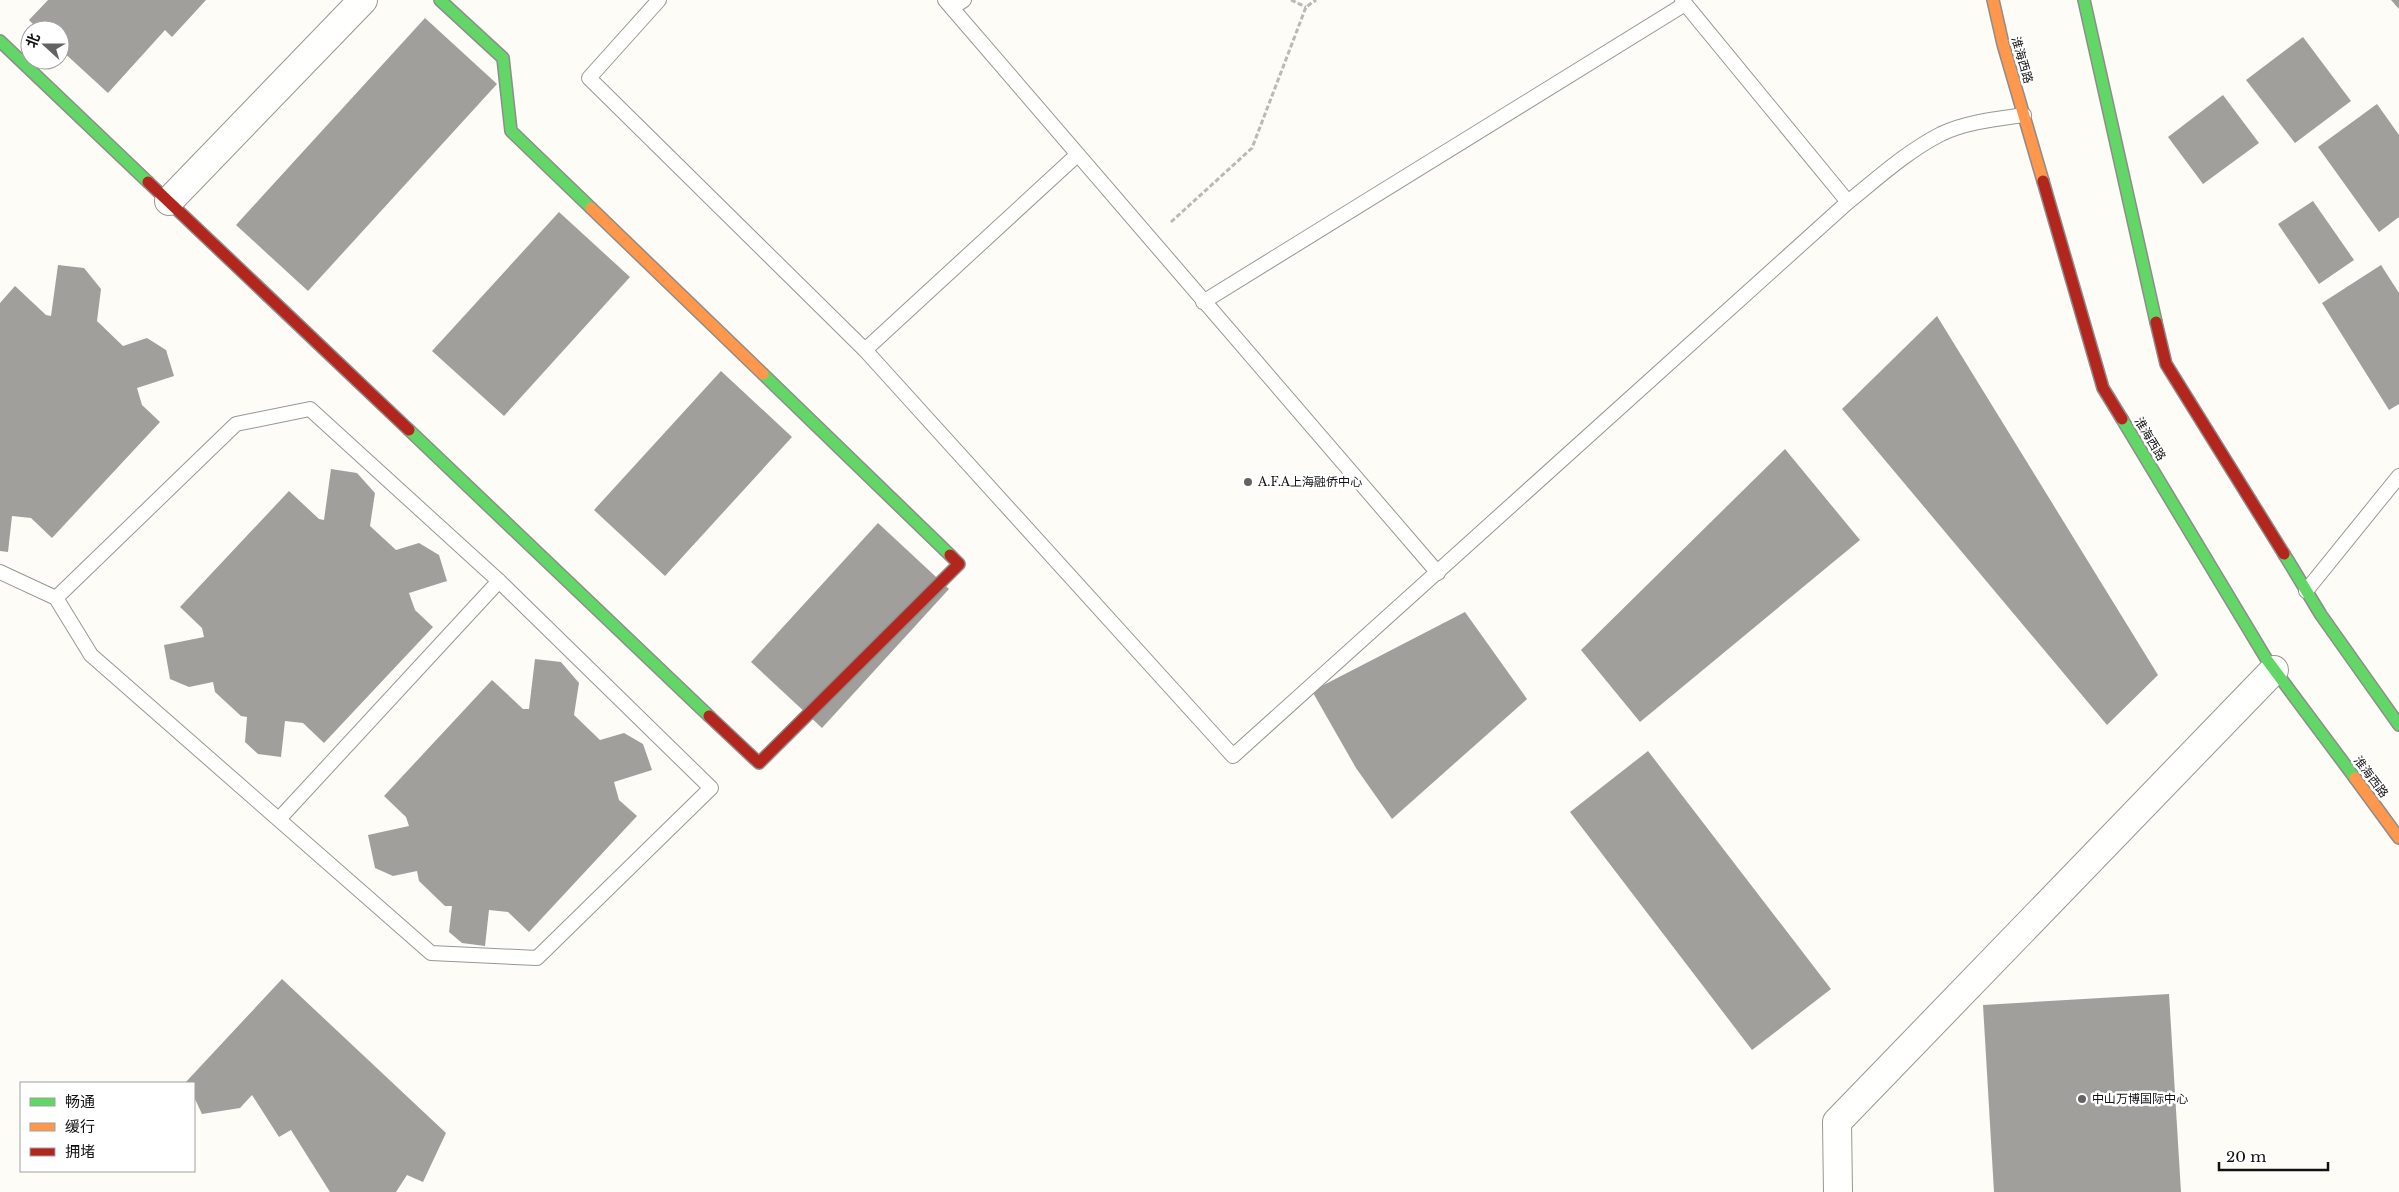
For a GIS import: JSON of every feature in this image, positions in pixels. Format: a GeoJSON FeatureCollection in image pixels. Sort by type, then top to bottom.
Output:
{"type":"FeatureCollection","features":[{"type":"Feature","properties":{"kind":"street"},"geometry":{"type":"LineString","coordinates":[[169,202],[363,0]]}},
{"type":"Feature","properties":{"kind":"street"},"geometry":{"type":"LineString","coordinates":[[0,41],[759,763],[959,564],[511,130],[503,58],[440,0]]}},
{"type":"Feature","properties":{"kind":"street","name":"淮海西路"},"geometry":{"type":"LineString","coordinates":[[1993,0],[2024,115],[2103,388],[2274,670],[2399,838]]}},
{"type":"Feature","properties":{"kind":"street"},"geometry":{"type":"LineString","coordinates":[[2084,0],[2166,364],[2306,591],[2399,725]]}},
{"type":"Feature","properties":{"kind":"street"},"geometry":{"type":"LineString","coordinates":[[1838,1192],[1837,1122],[2274,670]]}},
{"type":"Feature","properties":{"kind":"lane"},"geometry":{"type":"LineString","coordinates":[[659,0],[589,78],[865,350],[1233,756],[1848,202],[1905,156],[1942,134],[1974,123],[2024,115]]}},
{"type":"Feature","properties":{"kind":"lane"},"geometry":{"type":"LineString","coordinates":[[964,0],[948,4],[1150,241],[1438,573]]}},
{"type":"Feature","properties":{"kind":"lane"},"geometry":{"type":"LineString","coordinates":[[1203,302],[1683,2],[1848,202]]}},
{"type":"Feature","properties":{"kind":"lane"},"geometry":{"type":"LineString","coordinates":[[865,350],[1077,155]]}},
{"type":"Feature","properties":{"kind":"lane"},"geometry":{"type":"LineString","coordinates":[[0,572],[56,598],[91,655],[431,953],[537,958],[711,788],[499,581],[310,409],[236,424],[56,598]]}},
{"type":"Feature","properties":{"kind":"lane"},"geometry":{"type":"LineString","coordinates":[[2306,591],[2399,476]]}},
{"type":"Feature","properties":{"kind":"lane"},"geometry":{"type":"LineString","coordinates":[[279,820],[499,581]]}},
{"type":"Feature","properties":{"kind":"path"},"geometry":{"type":"LineString","coordinates":[[1291,0],[1306,7]]}},
{"type":"Feature","properties":{"kind":"path"},"geometry":{"type":"LineString","coordinates":[[1150,241],[1252,148],[1306,7],[1316,0]]}},
{"type":"Feature","properties":{"kind":"building"},"geometry":{"type":"Polygon","coordinates":[[[48,0],[206,0],[172,37],[165,30],[108,93],[70,58],[70,20],[29,20],[48,0]]]}},
{"type":"Feature","properties":{"kind":"building"},"geometry":{"type":"Polygon","coordinates":[[[2391,0],[2399,0],[2399,9],[2391,0]]]}},
{"type":"Feature","properties":{"kind":"building"},"geometry":{"type":"Polygon","coordinates":[[[425,18],[497,84],[308,291],[236,225],[425,18]]]}},
{"type":"Feature","properties":{"kind":"building"},"geometry":{"type":"Polygon","coordinates":[[[2303,37],[2351,101],[2295,143],[2246,80],[2303,37]]]}},
{"type":"Feature","properties":{"kind":"building"},"geometry":{"type":"Polygon","coordinates":[[[2223,95],[2259,143],[2203,184],[2168,137],[2223,95]]]}},
{"type":"Feature","properties":{"kind":"building"},"geometry":{"type":"Polygon","coordinates":[[[2377,104],[2399,135],[2399,217],[2379,232],[2318,147],[2377,104]]]}},
{"type":"Feature","properties":{"kind":"building"},"geometry":{"type":"Polygon","coordinates":[[[2313,201],[2354,260],[2319,284],[2278,224],[2313,201]]]}},
{"type":"Feature","properties":{"kind":"building"},"geometry":{"type":"Polygon","coordinates":[[[559,212],[630,277],[504,416],[432,351],[559,212]]]}},
{"type":"Feature","properties":{"kind":"building"},"geometry":{"type":"Polygon","coordinates":[[[58,265],[84,268],[101,289],[97,321],[123,346],[147,338],[166,350],[174,376],[137,388],[142,405],[160,422],[52,538],[31,518],[12,516],[8,552],[0,551],[0,303],[15,286],[46,315],[51,316],[58,265]]]}},
{"type":"Feature","properties":{"kind":"building"},"geometry":{"type":"Polygon","coordinates":[[[2381,265],[2399,293],[2399,404],[2389,410],[2322,303],[2381,265]]]}},
{"type":"Feature","properties":{"kind":"building"},"geometry":{"type":"Polygon","coordinates":[[[1937,316],[2158,675],[2107,725],[1842,409],[1937,316]]]}},
{"type":"Feature","properties":{"kind":"building"},"geometry":{"type":"Polygon","coordinates":[[[721,371],[792,437],[665,576],[594,510],[721,371]]]}},
{"type":"Feature","properties":{"kind":"building"},"geometry":{"type":"Polygon","coordinates":[[[1785,449],[1860,540],[1640,722],[1581,650],[1785,449]]]}},
{"type":"Feature","properties":{"kind":"building"},"geometry":{"type":"Polygon","coordinates":[[[331,469],[357,473],[375,493],[370,526],[396,550],[419,543],[439,555],[447,581],[409,593],[415,610],[433,627],[324,743],[303,723],[285,721],[281,757],[258,754],[245,742],[247,717],[241,716],[215,692],[213,682],[189,687],[170,679],[164,645],[204,637],[202,628],[180,607],[289,491],[319,519],[324,520],[331,469]]]}},
{"type":"Feature","properties":{"kind":"building"},"geometry":{"type":"Polygon","coordinates":[[[878,523],[949,589],[822,728],[751,662],[878,523]]]}},
{"type":"Feature","properties":{"kind":"building"},"geometry":{"type":"Polygon","coordinates":[[[1465,612],[1527,699],[1392,819],[1356,768],[1312,691],[1465,612]]]}},
{"type":"Feature","properties":{"kind":"building"},"geometry":{"type":"Polygon","coordinates":[[[535,659],[561,662],[579,683],[574,715],[600,740],[624,733],[643,744],[652,770],[614,782],[619,800],[637,816],[529,932],[508,912],[489,910],[485,946],[462,943],[449,932],[452,906],[445,906],[419,881],[417,871],[393,876],[375,868],[368,835],[409,826],[406,817],[384,796],[492,680],[523,709],[529,709],[535,659]]]}},
{"type":"Feature","properties":{"kind":"building"},"geometry":{"type":"Polygon","coordinates":[[[1648,751],[1831,989],[1752,1050],[1570,812],[1648,751]]]}},
{"type":"Feature","properties":{"kind":"building"},"geometry":{"type":"Polygon","coordinates":[[[282,979],[446,1133],[423,1182],[407,1175],[396,1192],[330,1192],[291,1130],[279,1137],[252,1095],[240,1108],[202,1114],[195,1099],[195,1082],[186,1082],[282,979]]]}},
{"type":"Feature","properties":{"kind":"building","name":"中山万博国际中心"},"geometry":{"type":"Polygon","coordinates":[[[2169,994],[2181,1192],[1994,1192],[1983,1005],[2169,994]]]}},
{"type":"Feature","properties":{"kind":"traffic: fast"},"geometry":{"type":"LineString","coordinates":[[440,0],[503,58],[511,131],[591,208]]}},
{"type":"Feature","properties":{"kind":"traffic: fast"},"geometry":{"type":"LineString","coordinates":[[2084,0],[2156,322]]}},
{"type":"Feature","properties":{"kind":"traffic: fast"},"geometry":{"type":"LineString","coordinates":[[0,41],[148,182]]}},
{"type":"Feature","properties":{"kind":"traffic: fast"},"geometry":{"type":"LineString","coordinates":[[763,374],[950,555]]}},
{"type":"Feature","properties":{"kind":"traffic: fast"},"geometry":{"type":"LineString","coordinates":[[2122,419],[2267,660],[2355,778]]}},
{"type":"Feature","properties":{"kind":"traffic: fast"},"geometry":{"type":"LineString","coordinates":[[409,430],[709,716]]}},
{"type":"Feature","properties":{"kind":"traffic: fast"},"geometry":{"type":"LineString","coordinates":[[2284,554],[2321,615],[2399,725]]}},
{"type":"Feature","properties":{"kind":"traffic: slow"},"geometry":{"type":"LineString","coordinates":[[1993,0],[2003,44],[2043,181]]}},
{"type":"Feature","properties":{"kind":"traffic: slow"},"geometry":{"type":"LineString","coordinates":[[591,208],[763,374]]}},
{"type":"Feature","properties":{"kind":"traffic: slow"},"geometry":{"type":"LineString","coordinates":[[2355,778],[2399,838]]}},
{"type":"Feature","properties":{"kind":"traffic: jam"},"geometry":{"type":"LineString","coordinates":[[2043,181],[2103,388],[2122,419]]}},
{"type":"Feature","properties":{"kind":"traffic: jam"},"geometry":{"type":"LineString","coordinates":[[148,182],[409,430]]}},
{"type":"Feature","properties":{"kind":"traffic: jam"},"geometry":{"type":"LineString","coordinates":[[2156,322],[2166,364],[2284,554]]}},
{"type":"Feature","properties":{"kind":"traffic: jam"},"geometry":{"type":"LineString","coordinates":[[709,716],[759,763],[959,564],[950,555]]}},
{"type":"Feature","properties":{"kind":"place","name":"A.F.A上海融侨中心"},"geometry":{"type":"Point","coordinates":[1248,482]}},
{"type":"Feature","properties":{"kind":"place","name":"中山万博国际中心"},"geometry":{"type":"Point","coordinates":[2082,1099]}}]}
